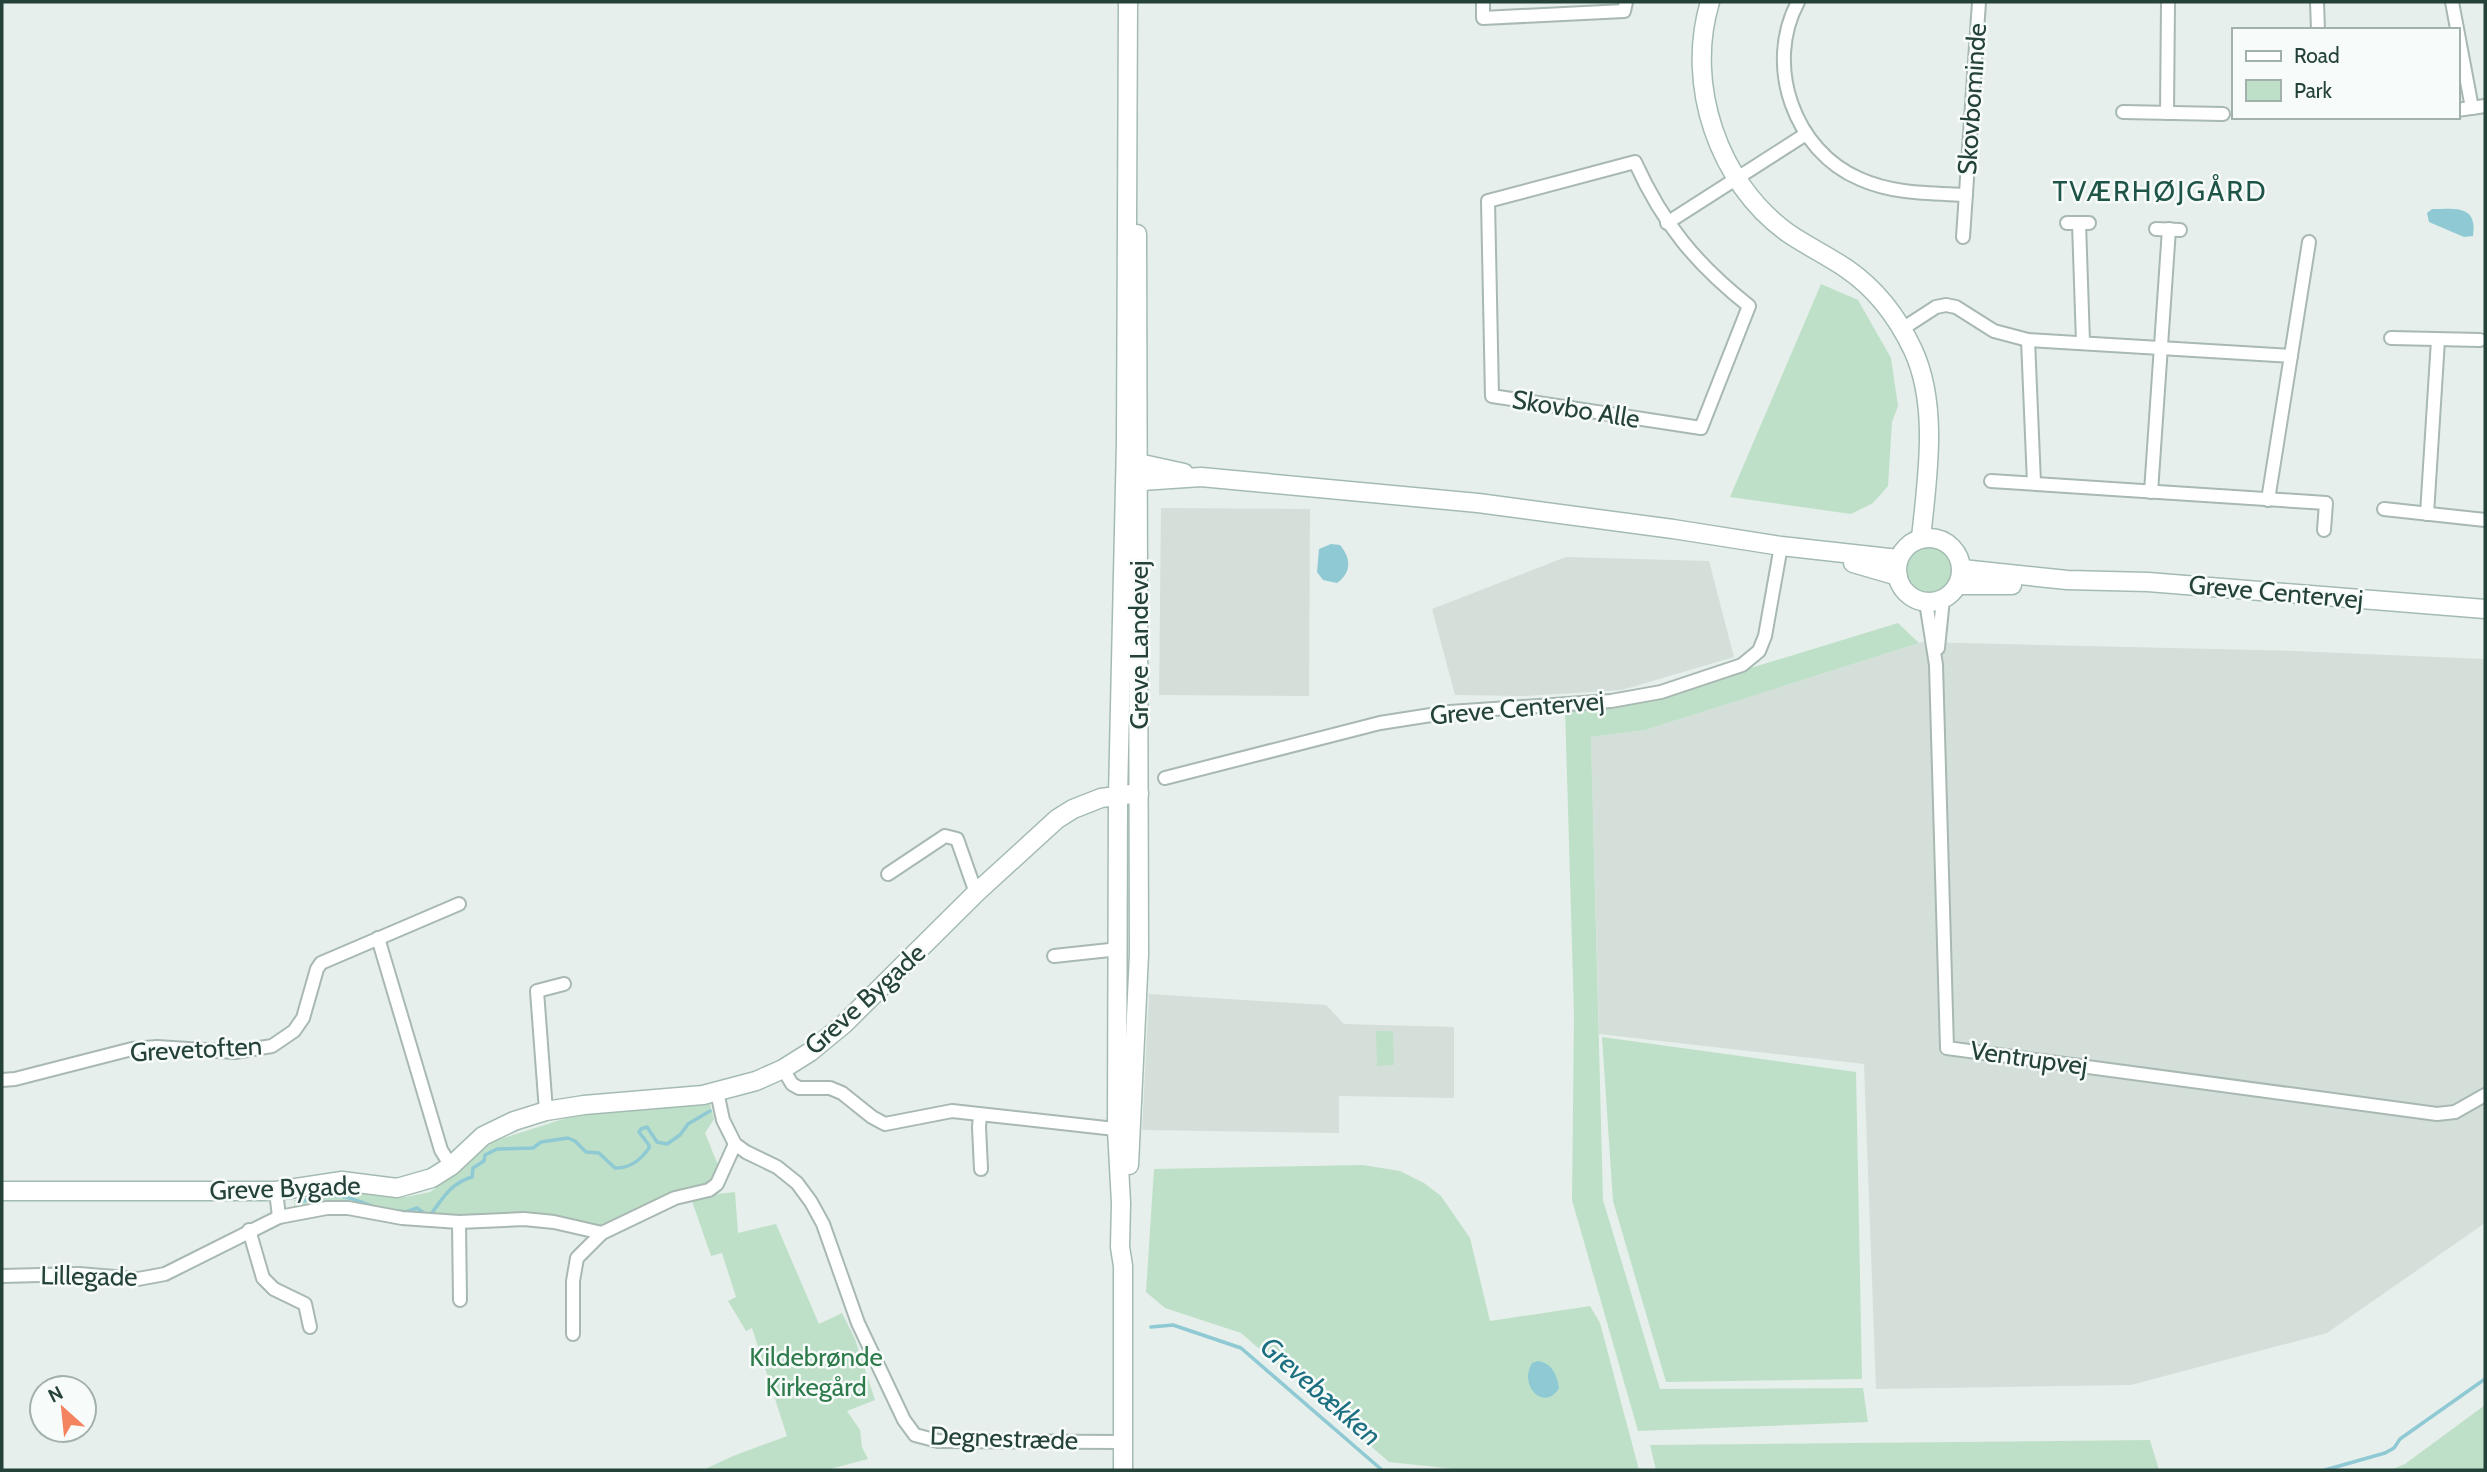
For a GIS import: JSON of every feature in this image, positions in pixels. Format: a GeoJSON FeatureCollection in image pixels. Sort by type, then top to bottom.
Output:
{"type":"FeatureCollection","features":[{"type":"Feature","properties":{"kind":"street","name":"Greve Landevej"},"geometry":{"type":"LineString","coordinates":[[1124,1130],[1139,954],[1128,2]]}},
{"type":"Feature","properties":{"kind":"street"},"geometry":{"type":"LineString","coordinates":[[1483,2],[1483,18],[1624,11],[1626,2]]}},
{"type":"Feature","properties":{"kind":"street"},"geometry":{"type":"LineString","coordinates":[[1710,2],[1702,41],[1702,77],[1708,113],[1719,147],[1737,178],[1751,198],[1787,232],[1863,282],[1890,310],[1914,351],[1927,397],[1929,538]]}},
{"type":"Feature","properties":{"kind":"street","name":"Skovbominde"},"geometry":{"type":"LineString","coordinates":[[1963,237],[1979,2]]}},
{"type":"Feature","properties":{"kind":"street"},"geometry":{"type":"LineString","coordinates":[[2167,113],[2168,2]]}},
{"type":"Feature","properties":{"kind":"street"},"geometry":{"type":"LineString","coordinates":[[2317,2],[2318,28]]}},
{"type":"Feature","properties":{"kind":"street"},"geometry":{"type":"LineString","coordinates":[[2452,2],[2457,28]]}},
{"type":"Feature","properties":{"kind":"street","name":"Skovbominde"},"geometry":{"type":"LineString","coordinates":[[1794,3],[1785,44],[1786,84],[1793,110],[1806,134],[1821,152],[1838,167],[1869,183],[1902,191],[1966,195]]}},
{"type":"Feature","properties":{"kind":"street"},"geometry":{"type":"LineString","coordinates":[[2459,39],[2472,108]]}},
{"type":"Feature","properties":{"kind":"street"},"geometry":{"type":"LineString","coordinates":[[2459,110],[2485,106]]}},
{"type":"Feature","properties":{"kind":"street"},"geometry":{"type":"LineString","coordinates":[[2123,113],[2223,114]]}},
{"type":"Feature","properties":{"kind":"street"},"geometry":{"type":"LineString","coordinates":[[1667,223],[1806,134]]}},
{"type":"Feature","properties":{"kind":"street","name":"Skovbo Alle"},"geometry":{"type":"LineString","coordinates":[[1635,162],[1667,223],[1691,254],[1719,282],[1749,306],[1701,428],[1492,396],[1488,201],[1635,162]]}},
{"type":"Feature","properties":{"kind":"street"},"geometry":{"type":"LineString","coordinates":[[2079,223],[2083,342]]}},
{"type":"Feature","properties":{"kind":"street"},"geometry":{"type":"LineString","coordinates":[[2151,492],[2168,229]]}},
{"type":"Feature","properties":{"kind":"street"},"geometry":{"type":"LineString","coordinates":[[2268,500],[2309,242]]}},
{"type":"Feature","properties":{"kind":"street"},"geometry":{"type":"LineString","coordinates":[[1902,329],[1936,307],[1946,305],[1956,307],[1994,331],[2028,340],[2291,356]]}},
{"type":"Feature","properties":{"kind":"street"},"geometry":{"type":"LineString","coordinates":[[2391,338],[2480,340]]}},
{"type":"Feature","properties":{"kind":"street"},"geometry":{"type":"LineString","coordinates":[[2028,340],[2034,483]]}},
{"type":"Feature","properties":{"kind":"street"},"geometry":{"type":"LineString","coordinates":[[2427,514],[2438,340]]}},
{"type":"Feature","properties":{"kind":"street","name":"Greve Landevej"},"geometry":{"type":"LineString","coordinates":[[1123,1470],[1124,1266],[1127,1247],[1118,796],[1132,471]]}},
{"type":"Feature","properties":{"kind":"street"},"geometry":{"type":"LineString","coordinates":[[1132,471],[1478,503],[1806,549],[1898,568]]}},
{"type":"Feature","properties":{"kind":"street"},"geometry":{"type":"LineString","coordinates":[[1991,481],[2326,503],[2324,530]]}},
{"type":"Feature","properties":{"kind":"street"},"geometry":{"type":"LineString","coordinates":[[2384,509],[2485,520]]}},
{"type":"Feature","properties":{"kind":"street"},"geometry":{"type":"LineString","coordinates":[[1929,538],[1955,550],[1960,577],[1935,600],[1908,593],[1898,568],[1911,543],[1929,538]]}},
{"type":"Feature","properties":{"kind":"street","name":"Greve Centervej"},"geometry":{"type":"LineString","coordinates":[[1165,778],[1380,723],[1450,712],[1611,701],[1661,692],[1742,666],[1759,651],[1765,636],[1781,546]]}},
{"type":"Feature","properties":{"kind":"street","name":"Greve Centervej"},"geometry":{"type":"LineString","coordinates":[[1960,577],[2014,586],[2067,580],[2148,582],[2485,609]]}},
{"type":"Feature","properties":{"kind":"street","name":"Ventrupvej"},"geometry":{"type":"LineString","coordinates":[[1935,600],[1947,1048],[2437,1114],[2455,1112],[2485,1095]]}},
{"type":"Feature","properties":{"kind":"street","name":"Greve Bygade"},"geometry":{"type":"LineString","coordinates":[[2,1191],[276,1191],[342,1181],[397,1188],[432,1178],[450,1166],[483,1136],[514,1121],[545,1111],[584,1105],[680,1098],[756,1082],[810,1052],[844,1024],[976,893],[1038,835],[1066,813],[1101,798],[1139,793]]}},
{"type":"Feature","properties":{"kind":"street"},"geometry":{"type":"LineString","coordinates":[[888,874],[945,836],[957,839],[976,893]]}},
{"type":"Feature","properties":{"kind":"street","name":"Grevetoften"},"geometry":{"type":"LineString","coordinates":[[2,1080],[132,1049],[157,1047],[235,1052],[272,1046],[294,1031],[303,1018],[321,963],[459,904]]}},
{"type":"Feature","properties":{"kind":"street"},"geometry":{"type":"LineString","coordinates":[[378,938],[441,1150],[450,1166]]}},
{"type":"Feature","properties":{"kind":"street"},"geometry":{"type":"LineString","coordinates":[[1054,956],[1119,949]]}},
{"type":"Feature","properties":{"kind":"street"},"geometry":{"type":"LineString","coordinates":[[545,1111],[537,991],[564,984]]}},
{"type":"Feature","properties":{"kind":"street"},"geometry":{"type":"LineString","coordinates":[[783,1069],[792,1084],[799,1088],[830,1088],[842,1093],[885,1124],[952,1111],[1124,1130]]}},
{"type":"Feature","properties":{"kind":"street"},"geometry":{"type":"LineString","coordinates":[[573,1334],[573,1281],[577,1258],[602,1233],[676,1198],[709,1190],[718,1184],[735,1144],[723,1120],[717,1092]]}},
{"type":"Feature","properties":{"kind":"street"},"geometry":{"type":"LineString","coordinates":[[980,1116],[981,1169]]}},
{"type":"Feature","properties":{"kind":"street","name":"Degnestræde"},"geometry":{"type":"LineString","coordinates":[[735,1144],[777,1167],[797,1183],[811,1202],[823,1224],[858,1323],[904,1420],[915,1435],[938,1441],[1123,1442]]}},
{"type":"Feature","properties":{"kind":"street"},"geometry":{"type":"LineString","coordinates":[[276,1191],[279,1217]]}},
{"type":"Feature","properties":{"kind":"street","name":"Lillegade"},"geometry":{"type":"LineString","coordinates":[[2,1276],[79,1275],[138,1279],[165,1274],[279,1217],[327,1208],[348,1208],[402,1218],[459,1222],[524,1219],[554,1222],[602,1233]]}},
{"type":"Feature","properties":{"kind":"street"},"geometry":{"type":"LineString","coordinates":[[459,1222],[460,1300]]}},
{"type":"Feature","properties":{"kind":"street"},"geometry":{"type":"LineString","coordinates":[[250,1230],[263,1278],[274,1289],[305,1304],[310,1326]]}},
{"type":"Feature","properties":{"kind":"shaded area"},"geometry":{"type":"Polygon","coordinates":[[[1161,508],[1310,509],[1309,696],[1159,695],[1161,508]]]}},
{"type":"Feature","properties":{"kind":"shaded area"},"geometry":{"type":"Polygon","coordinates":[[[1566,557],[1709,561],[1734,657],[1622,690],[1525,696],[1455,695],[1432,609],[1566,557]]]}},
{"type":"Feature","properties":{"kind":"shaded area"},"geometry":{"type":"Polygon","coordinates":[[[1922,642],[2295,651],[2485,659],[2485,1223],[2327,1333],[2131,1385],[1876,1389],[1864,1064],[1599,1034],[1591,737],[1645,730],[1922,642]]]}},
{"type":"Feature","properties":{"kind":"shaded area"},"geometry":{"type":"Polygon","coordinates":[[[1149,994],[1326,1005],[1344,1024],[1454,1027],[1454,1098],[1339,1096],[1339,1133],[1142,1130],[1149,994]]]}},
{"type":"Feature","properties":{"kind":"green space"},"geometry":{"type":"Polygon","coordinates":[[[1821,284],[1858,300],[1891,358],[1898,406],[1892,422],[1888,486],[1873,503],[1851,514],[1730,497],[1821,284]]]}},
{"type":"Feature","properties":{"kind":"green space"},"geometry":{"type":"Polygon","coordinates":[[[1930,540],[1951,548],[1959,569],[1951,590],[1930,598],[1909,590],[1901,569],[1909,548],[1930,540]]]}},
{"type":"Feature","properties":{"kind":"green space"},"geometry":{"type":"Polygon","coordinates":[[[1898,623],[1919,643],[1645,730],[1591,737],[1603,1200],[1660,1389],[1863,1388],[1868,1422],[1638,1431],[1572,1200],[1574,1014],[1565,708],[1653,698],[1898,623]]]}},
{"type":"Feature","properties":{"kind":"green space"},"geometry":{"type":"Polygon","coordinates":[[[1376,1031],[1393,1031],[1394,1065],[1377,1066],[1376,1031]]]}},
{"type":"Feature","properties":{"kind":"green space"},"geometry":{"type":"Polygon","coordinates":[[[1602,1037],[1856,1072],[1862,1379],[1666,1382],[1613,1201],[1602,1037]]]}},
{"type":"Feature","properties":{"kind":"green space"},"geometry":{"type":"Polygon","coordinates":[[[710,1104],[714,1119],[705,1133],[720,1170],[715,1181],[668,1194],[602,1229],[518,1216],[295,1209],[294,1200],[346,1190],[385,1197],[406,1197],[430,1192],[494,1141],[576,1115],[710,1104]]]}},
{"type":"Feature","properties":{"kind":"green space"},"geometry":{"type":"Polygon","coordinates":[[[1363,1165],[1400,1171],[1424,1183],[1441,1196],[1470,1238],[1490,1321],[1590,1306],[1600,1323],[1639,1470],[1464,1470],[1389,1462],[1241,1333],[1165,1308],[1146,1292],[1154,1169],[1363,1165]]]}},
{"type":"Feature","properties":{"kind":"green space","name":"Kildebrønde Kirkegård"},"geometry":{"type":"Polygon","coordinates":[[[735,1192],[738,1233],[776,1224],[819,1324],[842,1313],[855,1339],[875,1400],[847,1411],[860,1430],[862,1447],[868,1459],[826,1470],[703,1470],[787,1436],[752,1328],[746,1331],[728,1301],[736,1297],[722,1253],[711,1256],[691,1197],[735,1192]]]}},
{"type":"Feature","properties":{"kind":"green space"},"geometry":{"type":"Polygon","coordinates":[[[2485,1405],[2485,1470],[2390,1470],[2405,1464],[2485,1405]]]}},
{"type":"Feature","properties":{"kind":"green space"},"geometry":{"type":"Polygon","coordinates":[[[2150,1440],[2159,1470],[1656,1470],[1650,1445],[2150,1440]]]}},
{"type":"Feature","properties":{"kind":"water"},"geometry":{"type":"Polygon","coordinates":[[[2432,209],[2456,209],[2468,213],[2474,226],[2473,236],[2464,237],[2429,222],[2427,213],[2432,209]]]}},
{"type":"Feature","properties":{"kind":"water"},"geometry":{"type":"Polygon","coordinates":[[[1331,544],[1340,545],[1348,560],[1347,570],[1337,583],[1323,580],[1317,572],[1319,549],[1331,544]]]}},
{"type":"Feature","properties":{"kind":"water"},"geometry":{"type":"Polygon","coordinates":[[[1538,1361],[1550,1367],[1558,1383],[1559,1388],[1547,1398],[1535,1394],[1528,1380],[1532,1363],[1538,1361]]]}},
{"type":"Feature","properties":{"kind":"waterway"},"geometry":{"type":"LineString","coordinates":[[399,1211],[406,1212],[417,1208],[425,1214],[431,1214],[453,1187],[472,1177],[473,1168],[484,1161],[485,1155],[497,1149],[533,1148],[541,1142],[568,1138],[586,1152],[599,1153],[615,1168],[620,1168],[634,1163],[649,1148],[639,1132],[641,1129],[647,1127],[657,1142],[667,1144],[680,1135],[688,1124],[710,1111]]}},
{"type":"Feature","properties":{"kind":"waterway"},"geometry":{"type":"LineString","coordinates":[[299,1202],[337,1196],[374,1207]]}},
{"type":"Feature","properties":{"kind":"waterway","name":"Grevebækken"},"geometry":{"type":"LineString","coordinates":[[1151,1327],[1173,1325],[1241,1348],[1382,1470]]}},
{"type":"Feature","properties":{"kind":"waterway","name":"Grevebækken"},"geometry":{"type":"LineString","coordinates":[[2325,1470],[2394,1448],[2400,1439],[2485,1379]]}},
{"type":"Feature","properties":{"kind":"district","name":"TVÆRHØJGÅRD"},"geometry":{"type":"Point","coordinates":[2160,191]}}]}
